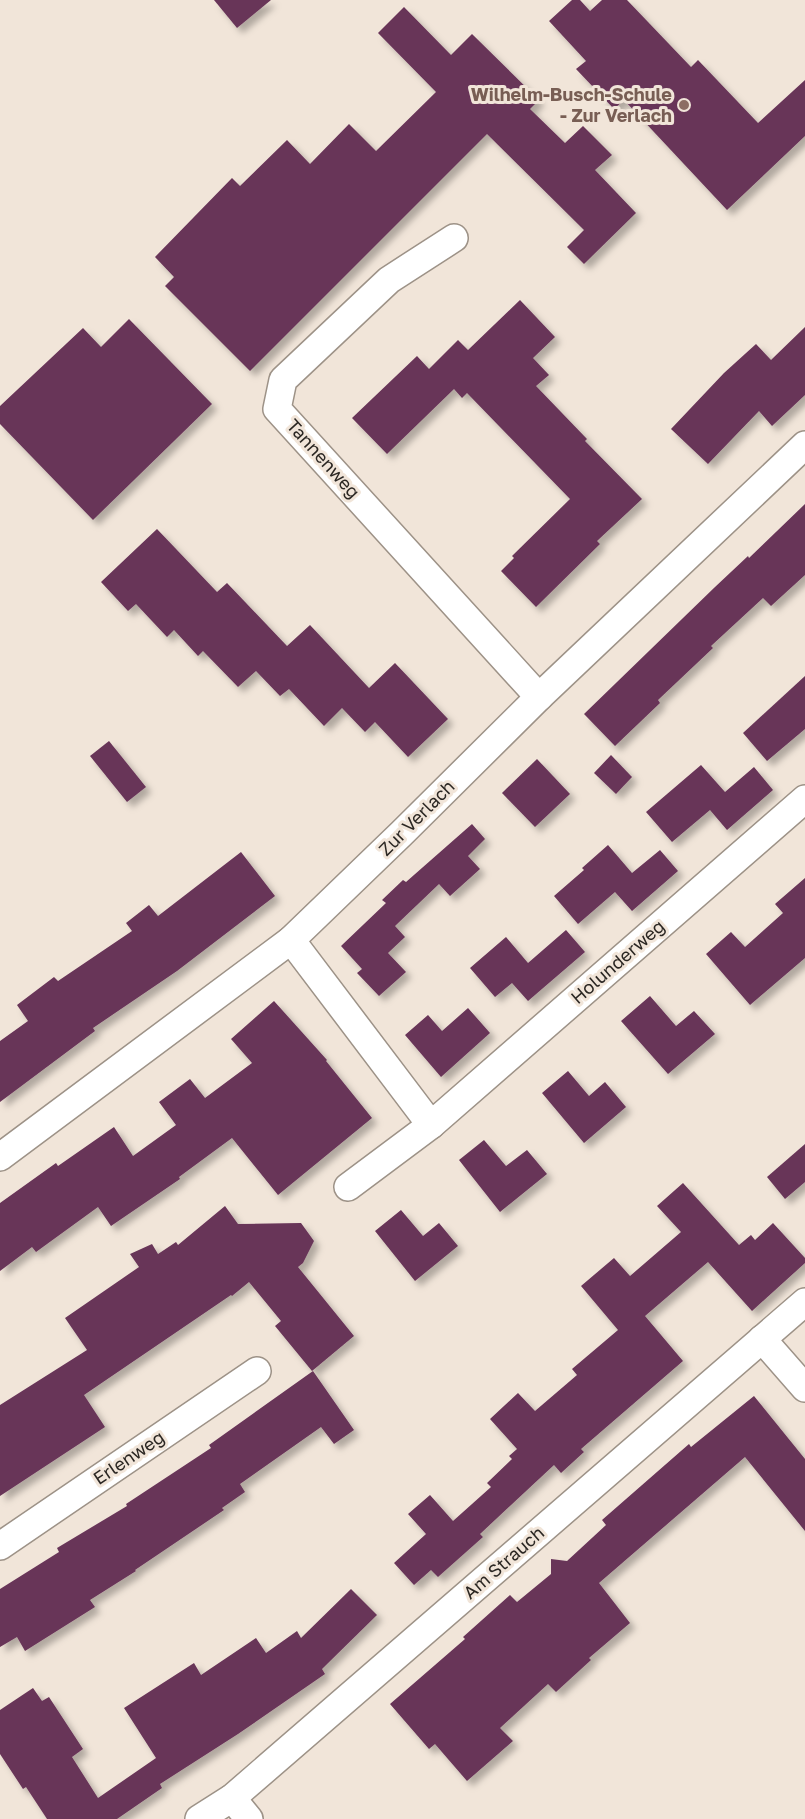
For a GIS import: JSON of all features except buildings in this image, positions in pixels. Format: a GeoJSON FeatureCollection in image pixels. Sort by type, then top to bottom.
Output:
{"type":"FeatureCollection","features":[{"type":"Feature","properties":{"kind":"street","name":"Tannenweg"},"geometry":{"type":"LineString","coordinates":[[454,238],[390,280],[283,380],[277,409],[539,697]]}},
{"type":"Feature","properties":{"kind":"street","name":"Zur Verlach"},"geometry":{"type":"LineString","coordinates":[[0,1157],[291,940],[539,697],[805,444]]}},
{"type":"Feature","properties":{"kind":"street","name":"Holunderweg"},"geometry":{"type":"LineString","coordinates":[[348,1187],[431,1125],[805,799]]}},
{"type":"Feature","properties":{"kind":"street"},"geometry":{"type":"LineString","coordinates":[[291,940],[431,1125]]}},
{"type":"Feature","properties":{"kind":"street","name":"Am Strauch"},"geometry":{"type":"LineString","coordinates":[[199,1819],[240,1809],[805,1302]]}},
{"type":"Feature","properties":{"kind":"street"},"geometry":{"type":"LineString","coordinates":[[762,1339],[805,1388]]}},
{"type":"Feature","properties":{"kind":"street","name":"Erlenweg"},"geometry":{"type":"LineString","coordinates":[[0,1546],[257,1371]]}},
{"type":"Feature","properties":{"kind":"place","name":"Wilhelm-Busch-Schule - Zur Verlach"},"geometry":{"type":"Point","coordinates":[684,105]}}]}
